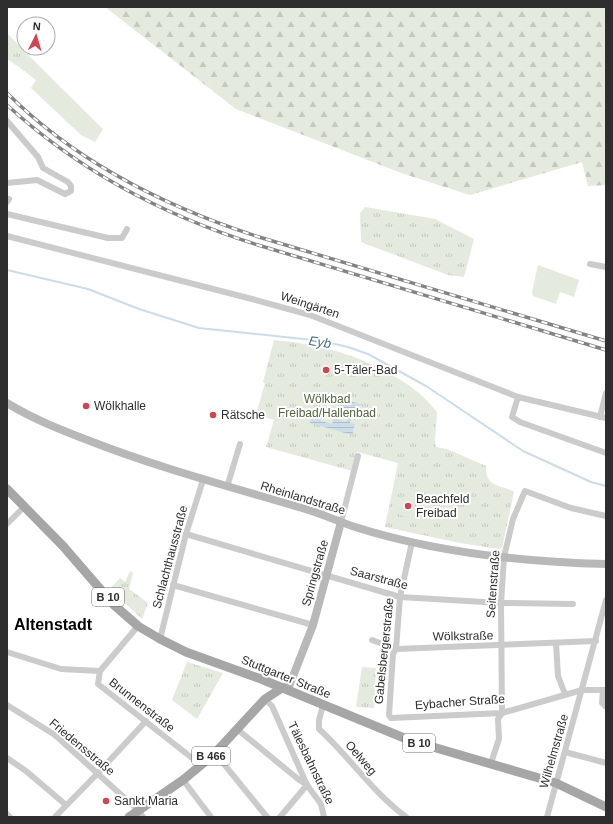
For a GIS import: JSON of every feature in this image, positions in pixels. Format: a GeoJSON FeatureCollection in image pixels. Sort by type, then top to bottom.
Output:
{"type":"FeatureCollection","features":[{"type":"Feature","properties":{"kind":"main road","name":"Rheinlandstraße"},"geometry":{"type":"LineString","coordinates":[[7,403],[40,420],[110,449],[203,480],[302,508],[341,522],[412,542],[504,557],[558,563],[606,564]]}},
{"type":"Feature","properties":{"kind":"main road","name":"Stuttgarter Straße"},"geometry":{"type":"LineString","coordinates":[[7,489],[63,546],[114,605],[138,626],[160,639],[186,652],[261,678],[409,740],[556,783],[606,807]]}},
{"type":"Feature","properties":{"kind":"main road","name":"Springstraße"},"geometry":{"type":"LineString","coordinates":[[282,688],[290,684],[313,625],[328,575],[341,522]]}},
{"type":"Feature","properties":{"kind":"main road","name":"B 466"},"geometry":{"type":"LineString","coordinates":[[129,817],[141,814],[201,765],[264,699],[282,688]]}},
{"type":"Feature","properties":{"kind":"street"},"geometry":{"type":"LineString","coordinates":[[7,121],[38,157],[43,168],[68,182],[71,186],[71,191],[65,194],[37,180],[7,183]]}},
{"type":"Feature","properties":{"kind":"street"},"geometry":{"type":"LineString","coordinates":[[7,214],[108,238],[122,238],[127,229]]}},
{"type":"Feature","properties":{"kind":"street","name":"Weingärten"},"geometry":{"type":"LineString","coordinates":[[7,236],[310,315],[518,397],[603,417],[606,393]]}},
{"type":"Feature","properties":{"kind":"street"},"geometry":{"type":"LineString","coordinates":[[590,264],[606,267]]}},
{"type":"Feature","properties":{"kind":"street"},"geometry":{"type":"LineString","coordinates":[[518,397],[512,417],[520,422],[606,453]]}},
{"type":"Feature","properties":{"kind":"street"},"geometry":{"type":"LineString","coordinates":[[227,487],[240,444]]}},
{"type":"Feature","properties":{"kind":"street","name":"Springstraße"},"geometry":{"type":"LineString","coordinates":[[341,522],[358,456]]}},
{"type":"Feature","properties":{"kind":"street","name":"Schlachthausstraße"},"geometry":{"type":"LineString","coordinates":[[160,639],[186,534],[203,480]]}},
{"type":"Feature","properties":{"kind":"street","name":"Seitenstraße"},"geometry":{"type":"LineString","coordinates":[[491,763],[499,739],[498,719],[502,713],[501,603],[504,557],[513,518],[525,491],[572,508],[606,516]]}},
{"type":"Feature","properties":{"kind":"street"},"geometry":{"type":"LineString","coordinates":[[7,524],[25,506]]}},
{"type":"Feature","properties":{"kind":"street","name":"Saarstraße"},"geometry":{"type":"LineString","coordinates":[[186,534],[400,597],[501,603],[573,604]]}},
{"type":"Feature","properties":{"kind":"street","name":"Gabelsbergerstraße"},"geometry":{"type":"LineString","coordinates":[[389,716],[393,654],[396,649],[400,597],[412,542]]}},
{"type":"Feature","properties":{"kind":"street"},"geometry":{"type":"LineString","coordinates":[[174,585],[313,625]]}},
{"type":"Feature","properties":{"kind":"street"},"geometry":{"type":"LineString","coordinates":[[582,690],[606,600]]}},
{"type":"Feature","properties":{"kind":"street"},"geometry":{"type":"LineString","coordinates":[[100,671],[138,626]]}},
{"type":"Feature","properties":{"kind":"street","name":"Wölkstraße"},"geometry":{"type":"LineString","coordinates":[[372,640],[396,649],[502,646],[596,641]]}},
{"type":"Feature","properties":{"kind":"street"},"geometry":{"type":"LineString","coordinates":[[556,643],[558,676],[565,694]]}},
{"type":"Feature","properties":{"kind":"street","name":"Brunnenstraße"},"geometry":{"type":"LineString","coordinates":[[7,652],[61,669],[100,671],[98,684],[201,765]]}},
{"type":"Feature","properties":{"kind":"street","name":"Eybacher Straße"},"geometry":{"type":"LineString","coordinates":[[389,716],[391,718],[502,713],[582,690],[604,690]]}},
{"type":"Feature","properties":{"kind":"street","name":"Wilhelmstraße"},"geometry":{"type":"LineString","coordinates":[[546,817],[582,690]]}},
{"type":"Feature","properties":{"kind":"street"},"geometry":{"type":"LineString","coordinates":[[604,690],[602,703],[606,706]]}},
{"type":"Feature","properties":{"kind":"street","name":"Tälesbahnstraße"},"geometry":{"type":"LineString","coordinates":[[264,699],[272,706],[307,785],[320,804],[324,817]]}},
{"type":"Feature","properties":{"kind":"street","name":"Friedensstraße"},"geometry":{"type":"LineString","coordinates":[[7,705],[55,735],[141,814]]}},
{"type":"Feature","properties":{"kind":"street","name":"Oelweg"},"geometry":{"type":"LineString","coordinates":[[323,705],[319,720],[319,729],[369,784],[406,817]]}},
{"type":"Feature","properties":{"kind":"street"},"geometry":{"type":"LineString","coordinates":[[55,817],[146,721]]}},
{"type":"Feature","properties":{"kind":"street"},"geometry":{"type":"LineString","coordinates":[[237,729],[307,785],[280,817]]}},
{"type":"Feature","properties":{"kind":"street"},"geometry":{"type":"LineString","coordinates":[[565,752],[606,763]]}},
{"type":"Feature","properties":{"kind":"street"},"geometry":{"type":"LineString","coordinates":[[214,753],[267,817]]}},
{"type":"Feature","properties":{"kind":"street"},"geometry":{"type":"LineString","coordinates":[[7,758],[26,771],[66,806]]}},
{"type":"Feature","properties":{"kind":"street"},"geometry":{"type":"LineString","coordinates":[[183,780],[211,817]]}},
{"type":"Feature","properties":{"kind":"street"},"geometry":{"type":"LineString","coordinates":[[7,814],[10,817]]}},
{"type":"Feature","properties":{"kind":"green space"},"geometry":{"type":"Polygon","coordinates":[[[105,7],[606,7],[606,185],[588,186],[582,162],[470,195],[404,174],[236,109],[105,7]]]}},
{"type":"Feature","properties":{"kind":"green space"},"geometry":{"type":"Polygon","coordinates":[[[7,33],[16,42],[16,56],[29,56],[19,67],[7,59],[7,33]]]}},
{"type":"Feature","properties":{"kind":"green space"},"geometry":{"type":"Polygon","coordinates":[[[29,56],[103,129],[95,142],[81,135],[31,88],[36,80],[19,67],[29,56]]]}},
{"type":"Feature","properties":{"kind":"green space"},"geometry":{"type":"Polygon","coordinates":[[[365,207],[435,219],[474,239],[464,277],[448,275],[361,242],[360,213],[365,207]]]}},
{"type":"Feature","properties":{"kind":"green space"},"geometry":{"type":"Polygon","coordinates":[[[538,265],[579,280],[574,297],[560,292],[556,304],[533,296],[532,292],[538,265]]]}},
{"type":"Feature","properties":{"kind":"green space","name":"Wölkbad Freibad/Hallenbad"},"geometry":{"type":"Polygon","coordinates":[[[274,340],[311,345],[348,355],[383,370],[399,379],[421,395],[437,412],[436,447],[447,449],[486,466],[486,473],[491,482],[514,492],[502,548],[499,549],[460,543],[385,527],[398,463],[357,452],[352,471],[266,447],[274,420],[256,414],[265,383],[263,382],[274,340]]]}},
{"type":"Feature","properties":{"kind":"green space","name":"Beachfeld Freibad"},"geometry":{"type":"Polygon","coordinates":[[[404,495],[416,498],[412,518],[400,515],[404,495]]]}},
{"type":"Feature","properties":{"kind":"green space"},"geometry":{"type":"Polygon","coordinates":[[[130,571],[133,573],[129,589],[148,603],[142,619],[110,589],[120,578],[125,582],[130,571]]]}},
{"type":"Feature","properties":{"kind":"green space"},"geometry":{"type":"Polygon","coordinates":[[[187,662],[223,673],[197,719],[172,700],[187,662]]]}},
{"type":"Feature","properties":{"kind":"green space"},"geometry":{"type":"Polygon","coordinates":[[[362,667],[376,668],[374,708],[356,707],[362,667]]]}},
{"type":"Feature","properties":{"kind":"shaded area"},"geometry":{"type":"Polygon","coordinates":[[[345,400],[361,404],[356,420],[351,419],[350,423],[355,424],[352,435],[310,423],[313,412],[322,414],[321,421],[332,424],[334,418],[346,422],[347,418],[341,416],[345,400]]]}},
{"type":"Feature","properties":{"kind":"waterway","name":"Eyb"},"geometry":{"type":"LineString","coordinates":[[7,270],[88,289],[139,309],[199,328],[322,341],[348,347],[368,354],[426,386],[523,451],[591,482],[606,486]]}},
{"type":"Feature","properties":{"kind":"railway"},"geometry":{"type":"LineString","coordinates":[[7,93],[34,118],[63,141],[93,161],[124,180],[190,212],[259,237],[606,341]]}},
{"type":"Feature","properties":{"kind":"railway"},"geometry":{"type":"LineString","coordinates":[[7,105],[35,129],[94,171],[125,189],[190,220],[258,245],[606,350]]}},
{"type":"Feature","properties":{"kind":"place","name":"5-Täler-Bad"},"geometry":{"type":"Point","coordinates":[326,370]}},
{"type":"Feature","properties":{"kind":"place","name":"Wölkhalle"},"geometry":{"type":"Point","coordinates":[86,406]}},
{"type":"Feature","properties":{"kind":"place","name":"Rätsche"},"geometry":{"type":"Point","coordinates":[213,415]}},
{"type":"Feature","properties":{"kind":"place","name":"Beachfeld Freibad"},"geometry":{"type":"Point","coordinates":[408,506]}},
{"type":"Feature","properties":{"kind":"place","name":"Sankt Maria"},"geometry":{"type":"Point","coordinates":[106,801]}},
{"type":"Feature","properties":{"kind":"district","name":"Altenstadt"},"geometry":{"type":"Point","coordinates":[53,624]}}]}
